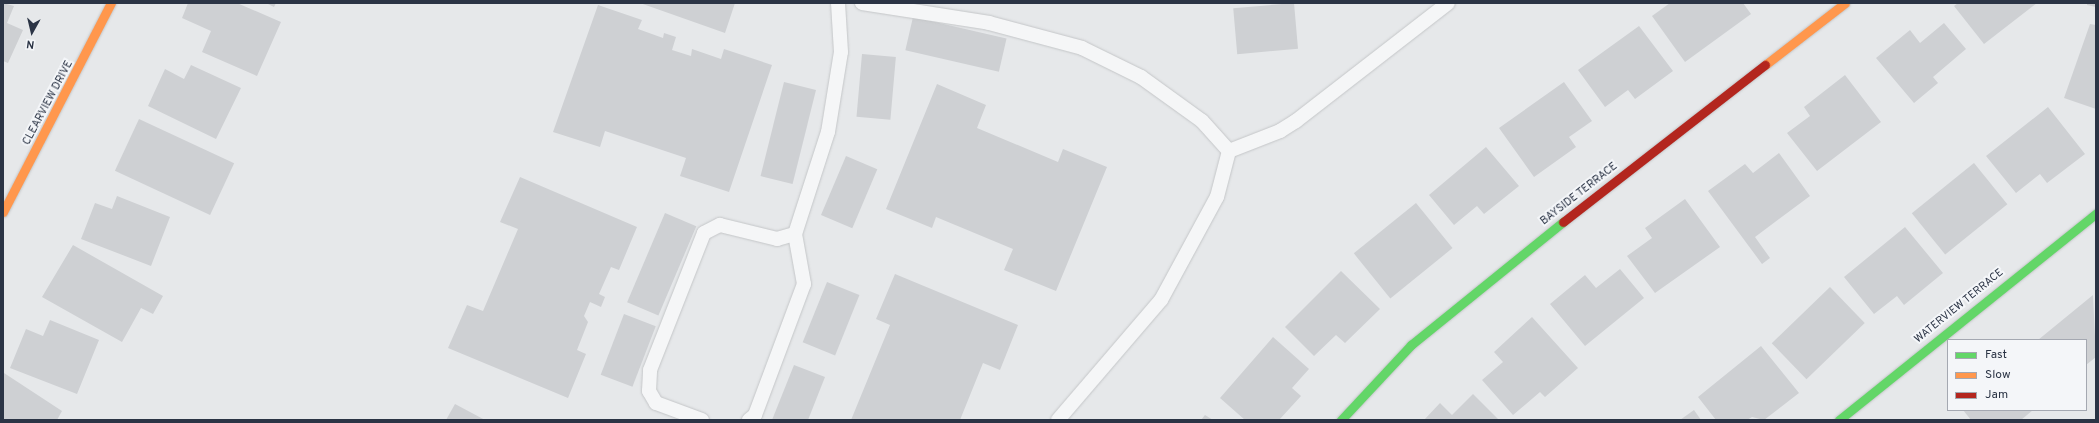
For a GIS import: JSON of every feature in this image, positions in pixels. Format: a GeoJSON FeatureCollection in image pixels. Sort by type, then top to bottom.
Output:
{"type":"FeatureCollection","features":[{"type":"Feature","properties":{"kind":"street","name":"CLEARVIEW DRIVE"},"geometry":{"type":"LineString","coordinates":[[3,212],[111,3]]}},
{"type":"Feature","properties":{"kind":"street","name":"BAYSIDE TERRACE"},"geometry":{"type":"LineString","coordinates":[[1342,420],[1411,345],[1467,296],[1845,3]]}},
{"type":"Feature","properties":{"kind":"street","name":"WATERVIEW TERRACE"},"geometry":{"type":"LineString","coordinates":[[1839,420],[2096,213]]}},
{"type":"Feature","properties":{"kind":"lane"},"geometry":{"type":"LineString","coordinates":[[749,420],[755,415],[804,284],[795,234],[829,125],[840,52],[838,3]]}},
{"type":"Feature","properties":{"kind":"lane"},"geometry":{"type":"LineString","coordinates":[[862,3],[989,23],[1082,48],[1141,77],[1202,121],[1229,151]]}},
{"type":"Feature","properties":{"kind":"lane"},"geometry":{"type":"LineString","coordinates":[[1229,151],[1280,132],[1448,3]]}},
{"type":"Feature","properties":{"kind":"lane"},"geometry":{"type":"LineString","coordinates":[[1058,420],[1068,414],[1160,300],[1217,197],[1229,151]]}},
{"type":"Feature","properties":{"kind":"lane"},"geometry":{"type":"LineString","coordinates":[[702,420],[656,403],[648,391],[650,370],[704,233],[720,225],[777,239],[795,234]]}},
{"type":"Feature","properties":{"kind":"building"},"geometry":{"type":"Polygon","coordinates":[[[3,3],[14,6],[7,23],[23,30],[8,63],[3,61],[3,3]]]}},
{"type":"Feature","properties":{"kind":"building"},"geometry":{"type":"Polygon","coordinates":[[[188,3],[237,3],[281,22],[257,76],[202,52],[211,31],[182,18],[188,3]]]}},
{"type":"Feature","properties":{"kind":"building"},"geometry":{"type":"Polygon","coordinates":[[[266,3],[276,3],[274,7],[266,3]]]}},
{"type":"Feature","properties":{"kind":"building"},"geometry":{"type":"Polygon","coordinates":[[[640,3],[735,3],[725,33],[640,3]]]}},
{"type":"Feature","properties":{"kind":"building"},"geometry":{"type":"Polygon","coordinates":[[[1294,3],[1298,49],[1237,54],[1233,8],[1294,3]]]}},
{"type":"Feature","properties":{"kind":"building"},"geometry":{"type":"Polygon","coordinates":[[[1670,3],[1743,3],[1751,14],[1685,62],[1652,16],[1670,3]]]}},
{"type":"Feature","properties":{"kind":"building"},"geometry":{"type":"Polygon","coordinates":[[[1958,3],[2037,3],[1984,44],[1954,6],[1958,3]]]}},
{"type":"Feature","properties":{"kind":"building"},"geometry":{"type":"Polygon","coordinates":[[[2087,3],[2096,3],[2096,7],[2087,5],[2087,3]]]}},
{"type":"Feature","properties":{"kind":"building"},"geometry":{"type":"Polygon","coordinates":[[[598,5],[642,20],[638,29],[663,38],[664,33],[676,37],[672,50],[691,56],[692,49],[721,59],[724,49],[772,65],[729,192],[680,176],[686,158],[605,131],[600,147],[553,132],[598,5]]]}},
{"type":"Feature","properties":{"kind":"building"},"geometry":{"type":"Polygon","coordinates":[[[913,17],[1007,39],[999,72],[905,50],[913,17]]]}},
{"type":"Feature","properties":{"kind":"building"},"geometry":{"type":"Polygon","coordinates":[[[1944,23],[1966,49],[1933,77],[1938,83],[1914,103],[1876,58],[1910,30],[1920,43],[1944,23]]]}},
{"type":"Feature","properties":{"kind":"building"},"geometry":{"type":"Polygon","coordinates":[[[2090,24],[2096,25],[2096,109],[2064,98],[2090,24]]]}},
{"type":"Feature","properties":{"kind":"building"},"geometry":{"type":"Polygon","coordinates":[[[1639,26],[1673,71],[1635,99],[1628,90],[1605,107],[1578,70],[1639,26]]]}},
{"type":"Feature","properties":{"kind":"building"},"geometry":{"type":"Polygon","coordinates":[[[862,54],[896,57],[890,120],[857,117],[862,54]]]}},
{"type":"Feature","properties":{"kind":"building"},"geometry":{"type":"Polygon","coordinates":[[[191,65],[241,88],[216,139],[148,106],[165,69],[184,79],[191,65]]]}},
{"type":"Feature","properties":{"kind":"building"},"geometry":{"type":"Polygon","coordinates":[[[1845,75],[1881,122],[1817,171],[1787,133],[1810,116],[1804,107],[1845,75]]]}},
{"type":"Feature","properties":{"kind":"building"},"geometry":{"type":"Polygon","coordinates":[[[784,82],[816,90],[793,184],[761,176],[784,82]]]}},
{"type":"Feature","properties":{"kind":"building"},"geometry":{"type":"Polygon","coordinates":[[[1564,82],[1592,121],[1569,137],[1576,147],[1534,177],[1499,128],[1564,82]]]}},
{"type":"Feature","properties":{"kind":"building"},"geometry":{"type":"Polygon","coordinates":[[[937,84],[986,105],[977,128],[1058,162],[1063,149],[1107,167],[1056,291],[1004,270],[1013,249],[936,217],[932,228],[886,209],[937,84]]]}},
{"type":"Feature","properties":{"kind":"building"},"geometry":{"type":"Polygon","coordinates":[[[2048,107],[2085,154],[2047,183],[2040,174],[2016,193],[1986,156],[2048,107]]]}},
{"type":"Feature","properties":{"kind":"building"},"geometry":{"type":"Polygon","coordinates":[[[139,119],[234,163],[210,215],[115,171],[139,119]]]}},
{"type":"Feature","properties":{"kind":"building"},"geometry":{"type":"Polygon","coordinates":[[[1486,147],[1519,186],[1484,214],[1477,206],[1454,225],[1429,195],[1486,147]]]}},
{"type":"Feature","properties":{"kind":"building"},"geometry":{"type":"Polygon","coordinates":[[[1779,153],[1810,196],[1755,237],[1770,258],[1762,264],[1708,191],[1745,164],[1753,173],[1779,153]]]}},
{"type":"Feature","properties":{"kind":"building"},"geometry":{"type":"Polygon","coordinates":[[[846,156],[877,169],[852,228],[821,215],[846,156]]]}},
{"type":"Feature","properties":{"kind":"building"},"geometry":{"type":"Polygon","coordinates":[[[1974,163],[2007,204],[1945,255],[1912,213],[1974,163]]]}},
{"type":"Feature","properties":{"kind":"building"},"geometry":{"type":"Polygon","coordinates":[[[520,177],[637,227],[619,270],[611,267],[599,294],[605,297],[601,307],[590,302],[584,316],[588,322],[577,350],[586,354],[568,398],[448,348],[467,305],[483,311],[518,229],[500,222],[520,177]]]}},
{"type":"Feature","properties":{"kind":"building"},"geometry":{"type":"Polygon","coordinates":[[[117,196],[170,217],[151,266],[81,239],[95,203],[112,209],[117,196]]]}},
{"type":"Feature","properties":{"kind":"building"},"geometry":{"type":"Polygon","coordinates":[[[1685,199],[1720,247],[1655,293],[1627,256],[1652,238],[1645,228],[1685,199]]]}},
{"type":"Feature","properties":{"kind":"building"},"geometry":{"type":"Polygon","coordinates":[[[1416,203],[1453,248],[1390,298],[1354,253],[1416,203]]]}},
{"type":"Feature","properties":{"kind":"building"},"geometry":{"type":"Polygon","coordinates":[[[665,213],[696,226],[658,316],[627,302],[665,213]]]}},
{"type":"Feature","properties":{"kind":"building"},"geometry":{"type":"Polygon","coordinates":[[[1905,227],[1943,273],[1904,305],[1897,296],[1874,314],[1844,277],[1905,227]]]}},
{"type":"Feature","properties":{"kind":"building"},"geometry":{"type":"Polygon","coordinates":[[[73,245],[163,296],[153,314],[141,308],[122,342],[42,297],[73,245]]]}},
{"type":"Feature","properties":{"kind":"building"},"geometry":{"type":"Polygon","coordinates":[[[1620,269],[1644,298],[1585,346],[1550,304],[1585,275],[1596,288],[1620,269]]]}},
{"type":"Feature","properties":{"kind":"building"},"geometry":{"type":"Polygon","coordinates":[[[1341,271],[1380,309],[1345,343],[1336,335],[1314,356],[1285,327],[1341,271]]]}},
{"type":"Feature","properties":{"kind":"building"},"geometry":{"type":"Polygon","coordinates":[[[895,274],[1018,325],[1000,370],[983,363],[960,420],[851,420],[890,325],[876,319],[895,274]]]}},
{"type":"Feature","properties":{"kind":"building"},"geometry":{"type":"Polygon","coordinates":[[[827,282],[859,295],[835,355],[803,342],[827,282]]]}},
{"type":"Feature","properties":{"kind":"building"},"geometry":{"type":"Polygon","coordinates":[[[1830,287],[1865,323],[1806,379],[1772,343],[1830,287]]]}},
{"type":"Feature","properties":{"kind":"building"},"geometry":{"type":"Polygon","coordinates":[[[2093,295],[2096,357],[2087,364],[2087,339],[2039,339],[2093,295]]]}},
{"type":"Feature","properties":{"kind":"building"},"geometry":{"type":"Polygon","coordinates":[[[624,314],[656,326],[632,387],[601,375],[624,314]]]}},
{"type":"Feature","properties":{"kind":"building"},"geometry":{"type":"Polygon","coordinates":[[[1532,317],[1578,368],[1545,397],[1540,392],[1513,415],[1482,380],[1503,362],[1494,352],[1532,317]]]}},
{"type":"Feature","properties":{"kind":"building"},"geometry":{"type":"Polygon","coordinates":[[[50,320],[99,340],[77,394],[10,368],[26,329],[43,336],[50,320]]]}},
{"type":"Feature","properties":{"kind":"building"},"geometry":{"type":"Polygon","coordinates":[[[1273,337],[1309,369],[1292,388],[1301,396],[1279,420],[1245,420],[1220,398],[1273,337]]]}},
{"type":"Feature","properties":{"kind":"building"},"geometry":{"type":"Polygon","coordinates":[[[1761,346],[1799,393],[1764,420],[1752,417],[1747,420],[1716,420],[1698,397],[1761,346]]]}},
{"type":"Feature","properties":{"kind":"building"},"geometry":{"type":"Polygon","coordinates":[[[794,365],[825,377],[808,420],[772,420],[794,365]]]}},
{"type":"Feature","properties":{"kind":"building"},"geometry":{"type":"Polygon","coordinates":[[[4,373],[62,411],[57,420],[3,420],[4,373]]]}},
{"type":"Feature","properties":{"kind":"building"},"geometry":{"type":"Polygon","coordinates":[[[1473,394],[1499,420],[1424,420],[1440,403],[1452,415],[1473,394]]]}},
{"type":"Feature","properties":{"kind":"building"},"geometry":{"type":"Polygon","coordinates":[[[455,404],[485,420],[446,420],[455,404]]]}},
{"type":"Feature","properties":{"kind":"building"},"geometry":{"type":"Polygon","coordinates":[[[1694,410],[1701,420],[1680,420],[1694,410]]]}},
{"type":"Feature","properties":{"kind":"building"},"geometry":{"type":"Polygon","coordinates":[[[1964,411],[2032,411],[2021,420],[1971,420],[1964,411]]]}},
{"type":"Feature","properties":{"kind":"building"},"geometry":{"type":"Polygon","coordinates":[[[1205,415],[1213,420],[1201,420],[1205,415]]]}},
{"type":"Feature","properties":{"kind":"traffic: fast"},"geometry":{"type":"LineString","coordinates":[[1839,420],[2096,213]]}},
{"type":"Feature","properties":{"kind":"traffic: fast"},"geometry":{"type":"LineString","coordinates":[[1341,420],[1411,345],[1563,222]]}},
{"type":"Feature","properties":{"kind":"traffic: slow"},"geometry":{"type":"LineString","coordinates":[[3,212],[111,3]]}},
{"type":"Feature","properties":{"kind":"traffic: slow"},"geometry":{"type":"LineString","coordinates":[[1765,65],[1845,3]]}},
{"type":"Feature","properties":{"kind":"traffic: jam"},"geometry":{"type":"LineString","coordinates":[[1563,222],[1765,65]]}}]}
